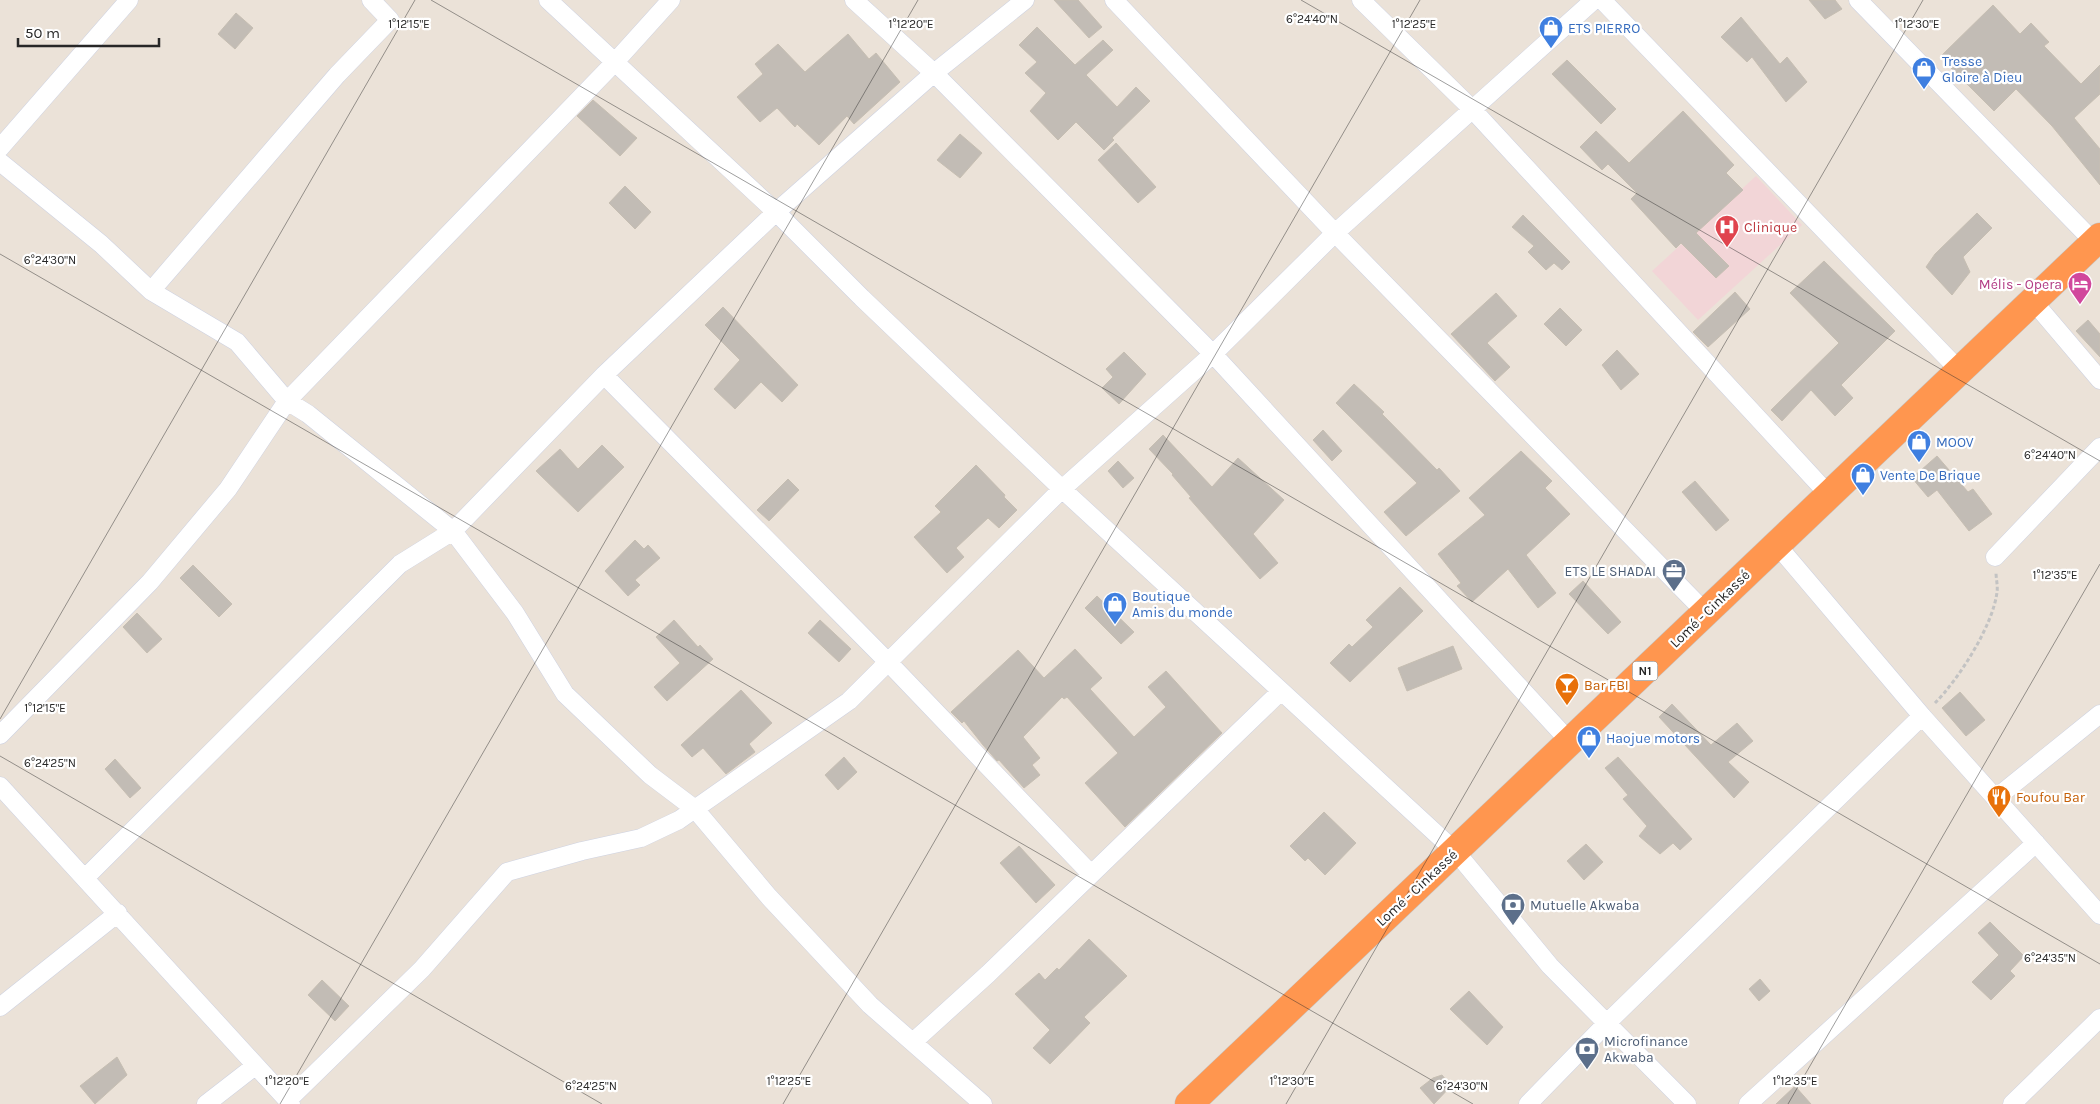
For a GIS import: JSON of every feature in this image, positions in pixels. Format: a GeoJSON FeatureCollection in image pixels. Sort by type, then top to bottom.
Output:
{"type":"FeatureCollection","features":[{"type":"Feature","properties":{"kind":"highway","name":"Lomé - Cinkassé"},"geometry":{"type":"LineString","coordinates":[[1189,1104],[2097,240]]}},
{"type":"Feature","properties":{"kind":"street"},"geometry":{"type":"LineString","coordinates":[[0,148],[130,0]]}},
{"type":"Feature","properties":{"kind":"street"},"geometry":{"type":"LineString","coordinates":[[151,291],[337,75],[390,20],[371,0]]}},
{"type":"Feature","properties":{"kind":"street"},"geometry":{"type":"LineString","coordinates":[[548,0],[776,212],[862,298],[1062,489],[1456,852],[1550,966],[1608,1022],[1687,1104]]}},
{"type":"Feature","properties":{"kind":"street"},"geometry":{"type":"LineString","coordinates":[[0,735],[150,582],[228,489],[287,401],[615,62],[671,0]]}},
{"type":"Feature","properties":{"kind":"street"},"geometry":{"type":"LineString","coordinates":[[854,0],[934,73],[1213,354],[1570,742]]}},
{"type":"Feature","properties":{"kind":"street"},"geometry":{"type":"LineString","coordinates":[[85,878],[400,564],[454,531],[604,374],[776,212],[934,73],[1025,0]]}},
{"type":"Feature","properties":{"kind":"street"},"geometry":{"type":"LineString","coordinates":[[1114,0],[1335,233],[1706,613]]}},
{"type":"Feature","properties":{"kind":"street"},"geometry":{"type":"LineString","coordinates":[[1361,0],[1472,109],[1829,495]]}},
{"type":"Feature","properties":{"kind":"street"},"geometry":{"type":"LineString","coordinates":[[0,786],[289,1102],[422,969],[507,872],[582,851],[641,838],[679,820],[849,701],[1062,489],[1213,354],[1335,233],[1594,0]]}},
{"type":"Feature","properties":{"kind":"street"},"geometry":{"type":"LineString","coordinates":[[1602,0],[1960,371]]}},
{"type":"Feature","properties":{"kind":"street"},"geometry":{"type":"LineString","coordinates":[[1858,0],[2097,240]]}},
{"type":"Feature","properties":{"kind":"street"},"geometry":{"type":"LineString","coordinates":[[0,162],[101,244],[151,291],[237,342],[287,401],[308,414],[454,531],[515,613],[565,694],[650,775],[695,809],[769,897],[870,1005],[983,1104]]}},
{"type":"Feature","properties":{"kind":"street"},"geometry":{"type":"LineString","coordinates":[[2034,301],[2100,380]]}},
{"type":"Feature","properties":{"kind":"street"},"geometry":{"type":"LineString","coordinates":[[604,374],[888,662],[1090,873]]}},
{"type":"Feature","properties":{"kind":"street"},"geometry":{"type":"LineString","coordinates":[[1995,557],[2100,447]]}},
{"type":"Feature","properties":{"kind":"street"},"geometry":{"type":"LineString","coordinates":[[1777,545],[1922,716],[2100,915]]}},
{"type":"Feature","properties":{"kind":"street"},"geometry":{"type":"LineString","coordinates":[[913,1042],[988,974],[1090,873],[1281,691]]}},
{"type":"Feature","properties":{"kind":"street"},"geometry":{"type":"LineString","coordinates":[[1996,798],[2100,714]]}},
{"type":"Feature","properties":{"kind":"street"},"geometry":{"type":"LineString","coordinates":[[1528,1104],[1608,1022],[1922,716]]}},
{"type":"Feature","properties":{"kind":"street"},"geometry":{"type":"LineString","coordinates":[[1748,1104],[2036,843]]}},
{"type":"Feature","properties":{"kind":"street"},"geometry":{"type":"LineString","coordinates":[[0,1007],[118,913]]}},
{"type":"Feature","properties":{"kind":"street"},"geometry":{"type":"LineString","coordinates":[[2012,1104],[2100,1018]]}},
{"type":"Feature","properties":{"kind":"street"},"geometry":{"type":"LineString","coordinates":[[206,1104],[255,1066]]}},
{"type":"Feature","properties":{"kind":"path"},"geometry":{"type":"LineString","coordinates":[[1922,716],[1944,694],[1967,662],[1989,618],[1997,592],[1995,557]]}},
{"type":"Feature","properties":{"kind":"shaded area","name":"Clinique"},"geometry":{"type":"Polygon","coordinates":[[[1756,176],[1802,225],[1698,320],[1652,271],[1756,176]]]}},
{"type":"Feature","properties":{"kind":"building"},"geometry":{"type":"Polygon","coordinates":[[[1054,0],[1078,0],[1102,27],[1089,38],[1054,0]]]}},
{"type":"Feature","properties":{"kind":"building"},"geometry":{"type":"Polygon","coordinates":[[[1809,0],[1835,0],[1842,9],[1825,19],[1809,0]]]}},
{"type":"Feature","properties":{"kind":"building"},"geometry":{"type":"Polygon","coordinates":[[[1993,5],[2020,34],[2031,23],[2049,42],[2044,46],[2081,84],[2100,65],[2100,94],[2074,118],[2100,149],[2100,185],[2052,126],[2016,89],[1994,111],[1940,57],[1993,5]]]}},
{"type":"Feature","properties":{"kind":"building"},"geometry":{"type":"Polygon","coordinates":[[[236,13],[253,28],[235,49],[218,34],[236,13]]]}},
{"type":"Feature","properties":{"kind":"building"},"geometry":{"type":"Polygon","coordinates":[[[1741,17],[1780,64],[1787,57],[1807,82],[1786,102],[1752,57],[1747,62],[1721,37],[1741,17]]]}},
{"type":"Feature","properties":{"kind":"building"},"geometry":{"type":"Polygon","coordinates":[[[1037,27],[1075,65],[1103,40],[1113,50],[1086,75],[1117,107],[1136,87],[1150,101],[1112,138],[1114,140],[1104,150],[1076,122],[1058,140],[1030,111],[1046,93],[1025,73],[1037,62],[1019,45],[1037,27]]]}},
{"type":"Feature","properties":{"kind":"building"},"geometry":{"type":"Polygon","coordinates":[[[848,34],[869,59],[876,53],[900,82],[854,124],[847,116],[819,145],[797,124],[795,127],[777,108],[760,122],[737,97],[763,74],[755,64],[778,44],[805,72],[848,34]]]}},
{"type":"Feature","properties":{"kind":"building"},"geometry":{"type":"Polygon","coordinates":[[[1567,60],[1616,109],[1601,124],[1552,74],[1567,60]]]}},
{"type":"Feature","properties":{"kind":"building"},"geometry":{"type":"Polygon","coordinates":[[[593,100],[637,138],[620,156],[577,116],[593,100]]]}},
{"type":"Feature","properties":{"kind":"building"},"geometry":{"type":"Polygon","coordinates":[[[1683,111],[1734,165],[1726,173],[1743,190],[1696,233],[1729,266],[1716,278],[1681,243],[1676,248],[1631,199],[1637,193],[1608,164],[1602,170],[1580,147],[1596,131],[1629,163],[1683,111]]]}},
{"type":"Feature","properties":{"kind":"building"},"geometry":{"type":"Polygon","coordinates":[[[960,134],[982,153],[960,178],[937,160],[960,134]]]}},
{"type":"Feature","properties":{"kind":"building"},"geometry":{"type":"Polygon","coordinates":[[[1116,143],[1156,187],[1138,203],[1098,160],[1116,143]]]}},
{"type":"Feature","properties":{"kind":"building"},"geometry":{"type":"Polygon","coordinates":[[[625,186],[651,212],[635,229],[609,203],[625,186]]]}},
{"type":"Feature","properties":{"kind":"building"},"geometry":{"type":"Polygon","coordinates":[[[1977,213],[1992,228],[1963,257],[1970,272],[1952,295],[1926,267],[1935,254],[1977,213]]]}},
{"type":"Feature","properties":{"kind":"building"},"geometry":{"type":"Polygon","coordinates":[[[1523,215],[1570,262],[1562,270],[1554,263],[1546,270],[1528,252],[1534,246],[1512,227],[1523,215]]]}},
{"type":"Feature","properties":{"kind":"building"},"geometry":{"type":"Polygon","coordinates":[[[1824,261],[1895,331],[1841,385],[1853,398],[1835,416],[1811,390],[1782,421],[1771,410],[1839,343],[1790,293],[1824,261]]]}},
{"type":"Feature","properties":{"kind":"building"},"geometry":{"type":"Polygon","coordinates":[[[1735,292],[1750,309],[1708,347],[1693,332],[1735,292]]]}},
{"type":"Feature","properties":{"kind":"building"},"geometry":{"type":"Polygon","coordinates":[[[1496,293],[1517,316],[1487,343],[1510,367],[1495,381],[1451,334],[1496,293]]]}},
{"type":"Feature","properties":{"kind":"building"},"geometry":{"type":"Polygon","coordinates":[[[723,307],[798,385],[782,402],[761,382],[735,409],[714,389],[740,360],[705,325],[723,307]]]}},
{"type":"Feature","properties":{"kind":"building"},"geometry":{"type":"Polygon","coordinates":[[[1560,308],[1582,330],[1566,346],[1544,324],[1560,308]]]}},
{"type":"Feature","properties":{"kind":"building"},"geometry":{"type":"Polygon","coordinates":[[[2088,320],[2100,334],[2100,357],[2076,331],[2088,320]]]}},
{"type":"Feature","properties":{"kind":"building"},"geometry":{"type":"Polygon","coordinates":[[[1617,350],[1639,374],[1621,390],[1602,365],[1617,350]]]}},
{"type":"Feature","properties":{"kind":"building"},"geometry":{"type":"Polygon","coordinates":[[[1124,352],[1146,374],[1119,404],[1102,388],[1113,377],[1106,369],[1124,352]]]}},
{"type":"Feature","properties":{"kind":"building"},"geometry":{"type":"Polygon","coordinates":[[[1354,384],[1384,412],[1382,414],[1437,470],[1439,468],[1460,491],[1406,536],[1384,512],[1417,483],[1336,403],[1354,384]]]}},
{"type":"Feature","properties":{"kind":"building"},"geometry":{"type":"Polygon","coordinates":[[[1323,430],[1342,451],[1332,461],[1313,440],[1323,430]]]}},
{"type":"Feature","properties":{"kind":"building"},"geometry":{"type":"Polygon","coordinates":[[[1163,435],[1212,487],[1238,458],[1284,500],[1253,534],[1278,563],[1260,579],[1189,498],[1191,497],[1173,474],[1149,449],[1163,435]]]}},
{"type":"Feature","properties":{"kind":"building"},"geometry":{"type":"Polygon","coordinates":[[[602,445],[624,467],[578,512],[536,471],[560,449],[578,469],[602,445]]]}},
{"type":"Feature","properties":{"kind":"building"},"geometry":{"type":"Polygon","coordinates":[[[1521,451],[1552,481],[1545,488],[1570,514],[1526,555],[1556,593],[1538,608],[1508,569],[1472,602],[1457,586],[1461,583],[1438,554],[1485,515],[1469,498],[1521,451]]]}},
{"type":"Feature","properties":{"kind":"building"},"geometry":{"type":"Polygon","coordinates":[[[1937,456],[1968,492],[1973,489],[1992,514],[1969,531],[1937,490],[1928,497],[1912,478],[1937,456]]]}},
{"type":"Feature","properties":{"kind":"building"},"geometry":{"type":"Polygon","coordinates":[[[1118,461],[1134,478],[1123,488],[1108,471],[1118,461]]]}},
{"type":"Feature","properties":{"kind":"building"},"geometry":{"type":"Polygon","coordinates":[[[976,465],[1017,510],[999,528],[988,518],[956,548],[964,557],[947,573],[914,537],[941,512],[935,506],[976,465]]]}},
{"type":"Feature","properties":{"kind":"building"},"geometry":{"type":"Polygon","coordinates":[[[788,479],[799,490],[769,521],[757,510],[788,479]]]}},
{"type":"Feature","properties":{"kind":"building"},"geometry":{"type":"Polygon","coordinates":[[[1695,481],[1729,520],[1716,531],[1682,492],[1695,481]]]}},
{"type":"Feature","properties":{"kind":"building"},"geometry":{"type":"Polygon","coordinates":[[[635,540],[644,549],[648,545],[660,558],[635,580],[640,585],[628,596],[605,571],[635,540]]]}},
{"type":"Feature","properties":{"kind":"building"},"geometry":{"type":"Polygon","coordinates":[[[193,565],[232,604],[219,617],[180,578],[193,565]]]}},
{"type":"Feature","properties":{"kind":"building"},"geometry":{"type":"Polygon","coordinates":[[[1583,581],[1621,622],[1608,634],[1569,594],[1583,581]]]}},
{"type":"Feature","properties":{"kind":"building"},"geometry":{"type":"Polygon","coordinates":[[[1400,587],[1423,611],[1350,682],[1330,663],[1349,644],[1352,647],[1373,627],[1366,620],[1400,587]]]}},
{"type":"Feature","properties":{"kind":"building"},"geometry":{"type":"Polygon","coordinates":[[[1097,596],[1134,632],[1121,644],[1085,608],[1097,596]]]}},
{"type":"Feature","properties":{"kind":"building"},"geometry":{"type":"Polygon","coordinates":[[[137,613],[162,639],[147,653],[123,627],[137,613]]]}},
{"type":"Feature","properties":{"kind":"building"},"geometry":{"type":"Polygon","coordinates":[[[674,620],[698,647],[700,645],[713,659],[667,701],[654,687],[680,663],[656,637],[674,620]]]}},
{"type":"Feature","properties":{"kind":"building"},"geometry":{"type":"Polygon","coordinates":[[[820,620],[851,649],[839,662],[808,633],[820,620]]]}},
{"type":"Feature","properties":{"kind":"building"},"geometry":{"type":"Polygon","coordinates":[[[1453,646],[1462,669],[1407,691],[1398,668],[1453,646]]]}},
{"type":"Feature","properties":{"kind":"building"},"geometry":{"type":"Polygon","coordinates":[[[1075,649],[1102,678],[1090,689],[1134,737],[1166,707],[1148,687],[1166,671],[1222,733],[1125,827],[1085,783],[1118,753],[1067,697],[1064,699],[1062,697],[1023,737],[1040,758],[1032,765],[1040,775],[1024,788],[999,760],[997,761],[964,721],[962,723],[951,712],[1018,650],[1044,678],[1075,649]]]}},
{"type":"Feature","properties":{"kind":"building"},"geometry":{"type":"Polygon","coordinates":[[[741,690],[772,723],[749,744],[755,752],[726,774],[703,748],[692,757],[681,745],[741,690]]]}},
{"type":"Feature","properties":{"kind":"building"},"geometry":{"type":"Polygon","coordinates":[[[1960,692],[1985,720],[1966,736],[1942,708],[1960,692]]]}},
{"type":"Feature","properties":{"kind":"building"},"geometry":{"type":"Polygon","coordinates":[[[1672,704],[1711,745],[1737,723],[1753,741],[1728,762],[1749,782],[1734,798],[1659,717],[1672,704]]]}},
{"type":"Feature","properties":{"kind":"building"},"geometry":{"type":"Polygon","coordinates":[[[844,757],[857,772],[838,790],[825,775],[844,757]]]}},
{"type":"Feature","properties":{"kind":"building"},"geometry":{"type":"Polygon","coordinates":[[[1618,757],[1692,839],[1680,850],[1673,843],[1660,854],[1639,836],[1647,826],[1623,799],[1628,795],[1605,768],[1618,757]]]}},
{"type":"Feature","properties":{"kind":"building"},"geometry":{"type":"Polygon","coordinates":[[[115,759],[141,788],[130,798],[105,769],[115,759]]]}},
{"type":"Feature","properties":{"kind":"building"},"geometry":{"type":"Polygon","coordinates":[[[1324,812],[1356,843],[1325,875],[1308,858],[1305,861],[1290,846],[1324,812]]]}},
{"type":"Feature","properties":{"kind":"building"},"geometry":{"type":"Polygon","coordinates":[[[1586,844],[1603,862],[1584,880],[1567,861],[1586,844]]]}},
{"type":"Feature","properties":{"kind":"building"},"geometry":{"type":"Polygon","coordinates":[[[1019,846],[1055,885],[1036,903],[1000,863],[1019,846]]]}},
{"type":"Feature","properties":{"kind":"building"},"geometry":{"type":"Polygon","coordinates":[[[1990,922],[2024,956],[2010,971],[2015,976],[1991,1000],[1972,982],[1999,955],[1978,933],[1990,922]]]}},
{"type":"Feature","properties":{"kind":"building"},"geometry":{"type":"Polygon","coordinates":[[[1089,939],[1127,976],[1084,1017],[1090,1023],[1050,1064],[1033,1048],[1050,1030],[1015,994],[1039,973],[1045,980],[1057,968],[1059,970],[1089,939]]]}},
{"type":"Feature","properties":{"kind":"building"},"geometry":{"type":"Polygon","coordinates":[[[1760,979],[1770,991],[1759,1001],[1749,989],[1760,979]]]}},
{"type":"Feature","properties":{"kind":"building"},"geometry":{"type":"Polygon","coordinates":[[[322,980],[349,1006],[335,1021],[308,995],[322,980]]]}},
{"type":"Feature","properties":{"kind":"building"},"geometry":{"type":"Polygon","coordinates":[[[1469,991],[1503,1027],[1487,1045],[1450,1009],[1469,991]]]}},
{"type":"Feature","properties":{"kind":"building"},"geometry":{"type":"Polygon","coordinates":[[[117,1057],[127,1075],[95,1104],[80,1086],[117,1057]]]}},
{"type":"Feature","properties":{"kind":"building"},"geometry":{"type":"Polygon","coordinates":[[[1442,1075],[1451,1086],[1434,1104],[1420,1088],[1433,1078],[1442,1075]]]}},
{"type":"Feature","properties":{"kind":"building"},"geometry":{"type":"Polygon","coordinates":[[[1795,1086],[1811,1104],[1776,1104],[1795,1086]]]}},
{"type":"Feature","properties":{"kind":"place","name":"ETS PIERRO"},"geometry":{"type":"Point","coordinates":[1551,49]}},
{"type":"Feature","properties":{"kind":"place","name":"Tresse Gloire à Dieu"},"geometry":{"type":"Point","coordinates":[1924,90]}},
{"type":"Feature","properties":{"kind":"place","name":"Clinique"},"geometry":{"type":"Point","coordinates":[1727,248]}},
{"type":"Feature","properties":{"kind":"place","name":"Mélis - Opera"},"geometry":{"type":"Point","coordinates":[2080,305]}},
{"type":"Feature","properties":{"kind":"place","name":"MOOV"},"geometry":{"type":"Point","coordinates":[1919,463]}},
{"type":"Feature","properties":{"kind":"place","name":"Vente De Brique"},"geometry":{"type":"Point","coordinates":[1863,496]}},
{"type":"Feature","properties":{"kind":"place","name":"ETS LE SHADAI"},"geometry":{"type":"Point","coordinates":[1674,592]}},
{"type":"Feature","properties":{"kind":"place","name":"Boutique Amis du monde"},"geometry":{"type":"Point","coordinates":[1115,625]}},
{"type":"Feature","properties":{"kind":"place","name":"Bar FBI"},"geometry":{"type":"Point","coordinates":[1567,706]}},
{"type":"Feature","properties":{"kind":"place","name":"Haojue motors"},"geometry":{"type":"Point","coordinates":[1589,759]}},
{"type":"Feature","properties":{"kind":"place","name":"Foufou Bar"},"geometry":{"type":"Point","coordinates":[1999,818]}},
{"type":"Feature","properties":{"kind":"place","name":"Mutuelle Akwaba"},"geometry":{"type":"Point","coordinates":[1513,926]}},
{"type":"Feature","properties":{"kind":"place","name":"Microfinance Akwaba"},"geometry":{"type":"Point","coordinates":[1587,1070]}}]}
